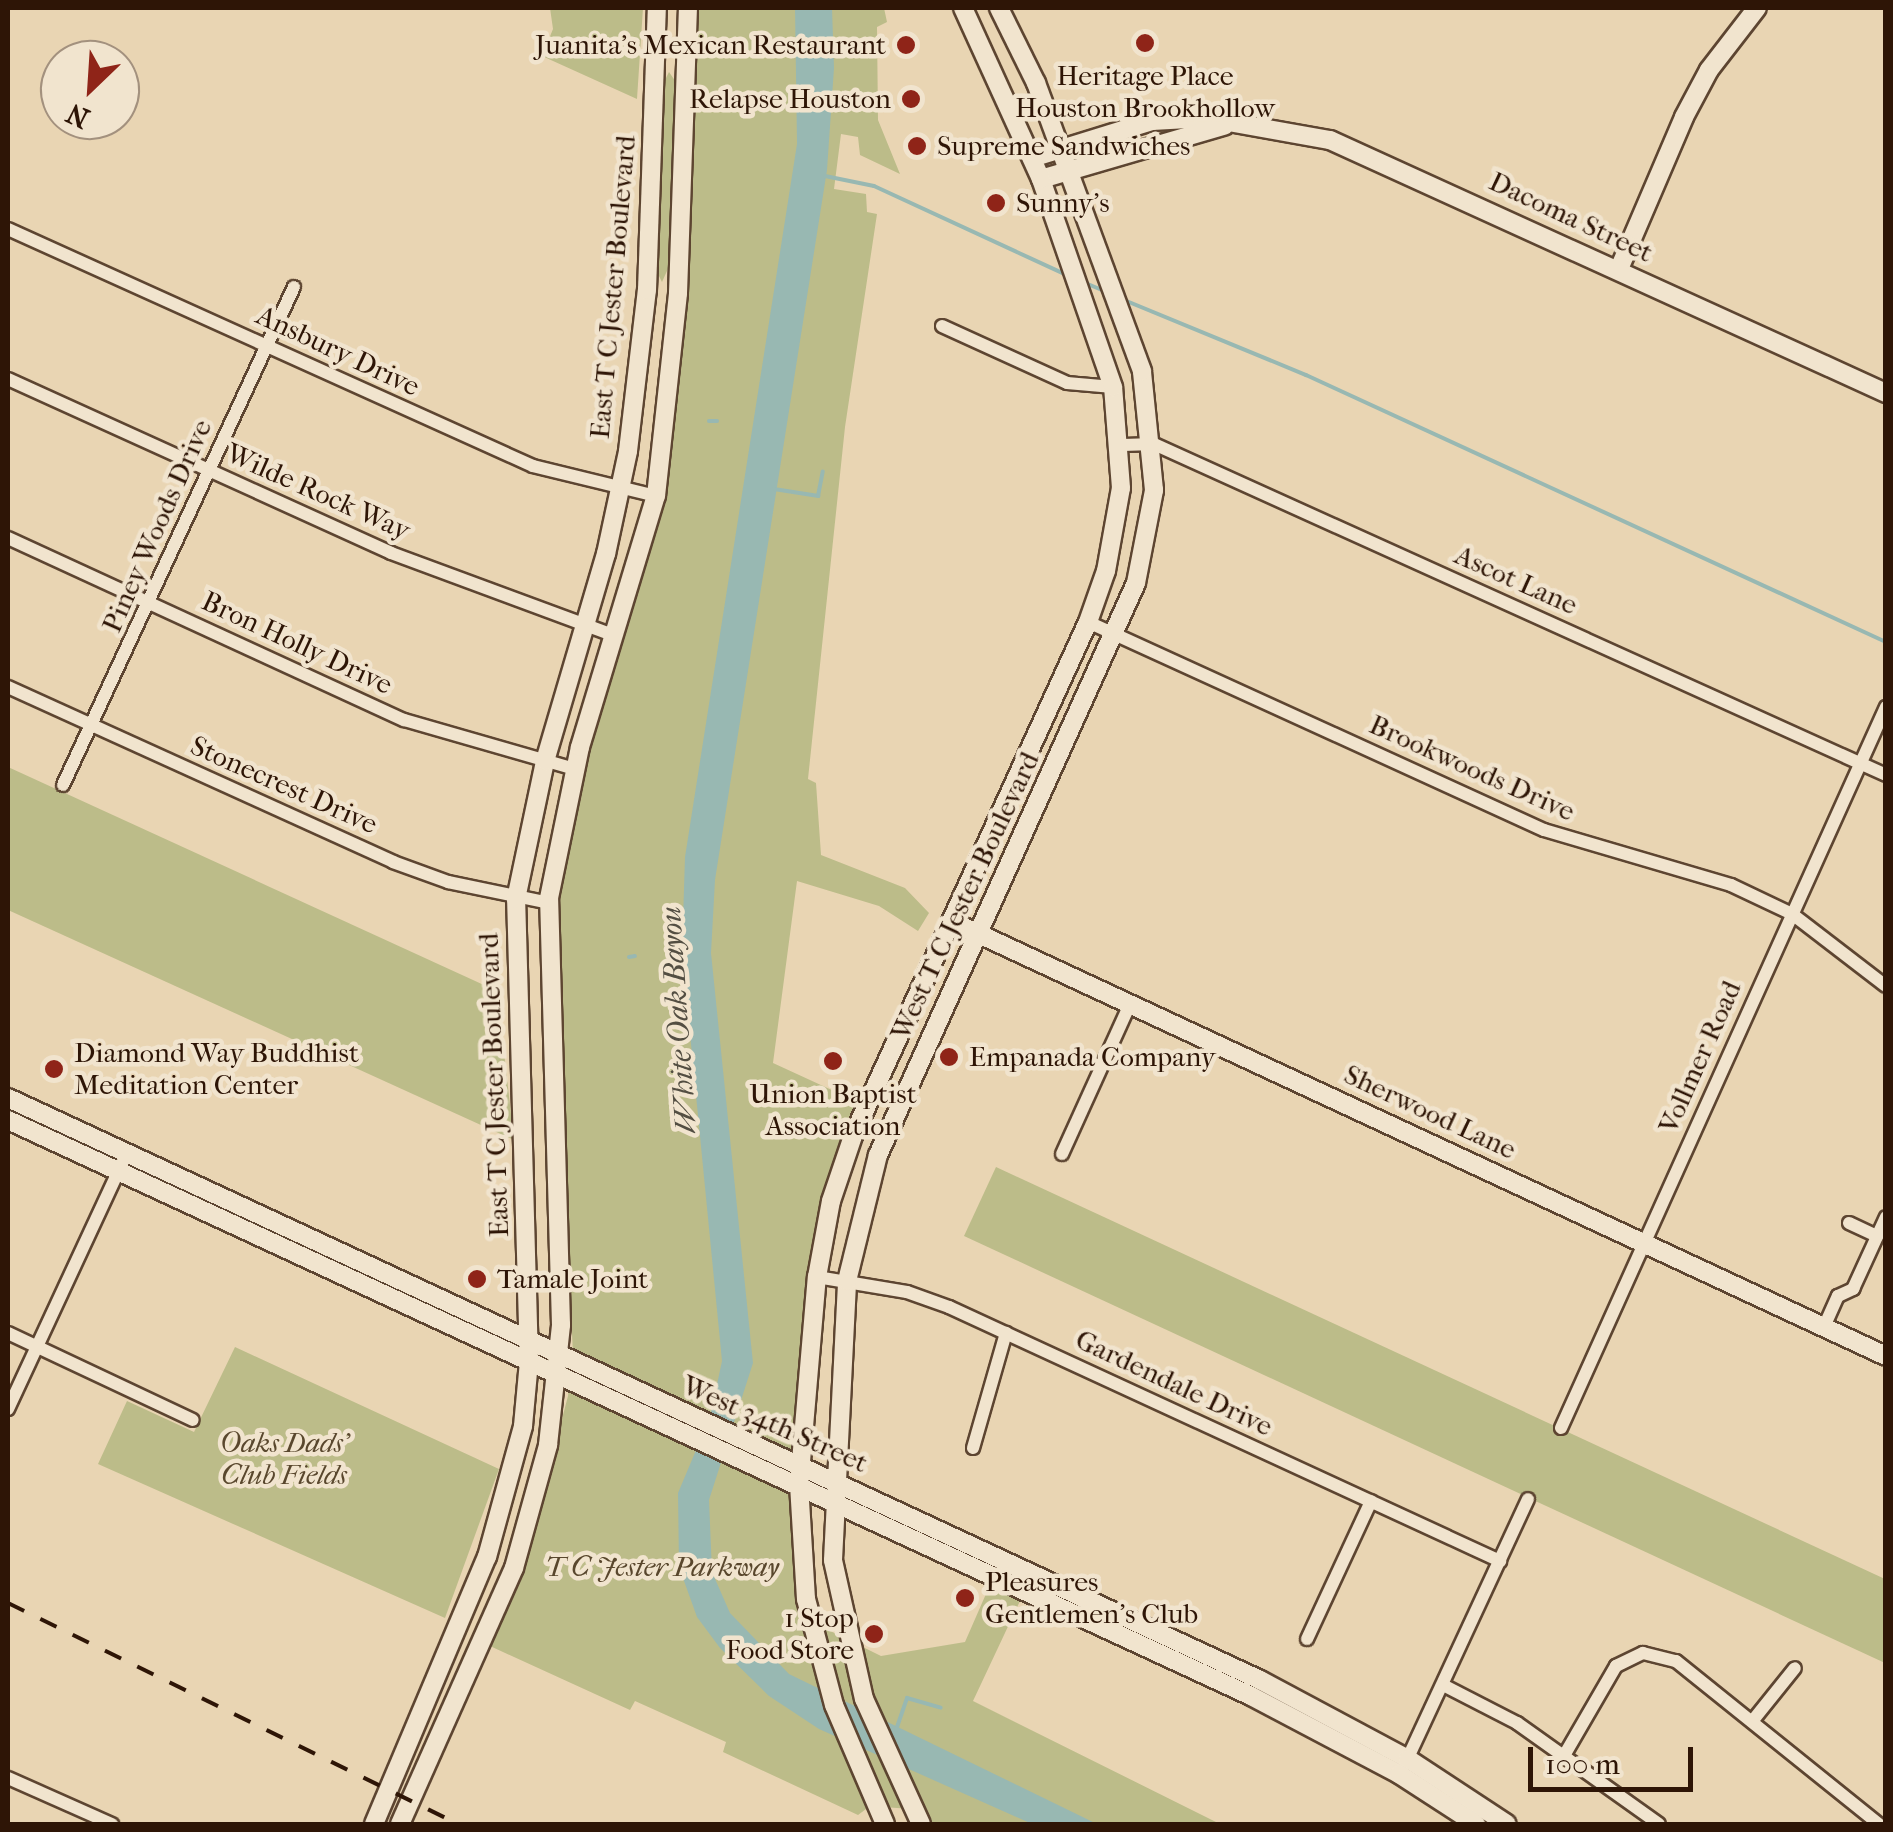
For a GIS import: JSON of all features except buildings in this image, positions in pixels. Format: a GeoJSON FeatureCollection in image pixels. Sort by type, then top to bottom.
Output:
{"type":"FeatureCollection","features":[{"type":"Feature","properties":{"kind":"main road","name":"East T C Jester Boulevard"},"geometry":{"type":"LineString","coordinates":[[374,1824],[487,1558],[510,1483],[528,1352],[516,900],[544,761],[586,626],[621,489],[647,290],[657,8]]}},
{"type":"Feature","properties":{"kind":"main road","name":"East T C Jester Boulevard"},"geometry":{"type":"LineString","coordinates":[[514,1568],[540,1481],[559,1365],[549,903],[575,769],[656,496],[678,294],[688,8]]}},
{"type":"Feature","properties":{"kind":"main road","name":"West T C Jester Boulevard"},"geometry":{"type":"LineString","coordinates":[[884,1824],[824,1673],[806,1599],[800,1476],[817,1278],[831,1201],[853,1136],[1088,622],[1110,552],[1123,445],[1113,387],[1041,178],[963,8]]}},
{"type":"Feature","properties":{"kind":"main road","name":"West T C Jester Boulevard"},"geometry":{"type":"LineString","coordinates":[[920,1824],[864,1698],[846,1639],[832,1560],[847,1281],[878,1155],[1116,634],[1148,536],[1154,444],[1142,371],[1108,271],[1061,148],[999,8]]}},
{"type":"Feature","properties":{"kind":"main road"},"geometry":{"type":"LineString","coordinates":[[1619,269],[1689,107],[1757,8]]}},
{"type":"Feature","properties":{"kind":"main road"},"geometry":{"type":"LineString","coordinates":[[656,58],[687,59]]}},
{"type":"Feature","properties":{"kind":"main road","name":"Dacoma Street"},"geometry":{"type":"LineString","coordinates":[[1032,158],[1152,121],[1206,118],[1224,126],[1300,133],[1362,151],[1886,393]]}},
{"type":"Feature","properties":{"kind":"main road","name":"Dacoma Street"},"geometry":{"type":"LineString","coordinates":[[1041,178],[1224,126]]}},
{"type":"Feature","properties":{"kind":"main road"},"geometry":{"type":"LineString","coordinates":[[647,290],[678,294]]}},
{"type":"Feature","properties":{"kind":"main road","name":"Sherwood Lane"},"geometry":{"type":"LineString","coordinates":[[951,921],[1886,1356]]}},
{"type":"Feature","properties":{"kind":"main road","name":"West 34th Street"},"geometry":{"type":"LineString","coordinates":[[8,1098],[127,1154],[358,1273]]}},
{"type":"Feature","properties":{"kind":"main road","name":"West 34th Street"},"geometry":{"type":"LineString","coordinates":[[8,1120],[118,1172],[358,1273],[800,1476],[833,1501],[1403,1766],[1476,1824]]}},
{"type":"Feature","properties":{"kind":"main road"},"geometry":{"type":"LineString","coordinates":[[522,1124],[553,1124]]}},
{"type":"Feature","properties":{"kind":"main road","name":"West 34th Street"},"geometry":{"type":"LineString","coordinates":[[800,1476],[834,1480],[1260,1680],[1508,1824]]}},
{"type":"Feature","properties":{"kind":"main road"},"geometry":{"type":"LineString","coordinates":[[400,1824],[514,1568],[487,1558]]}},
{"type":"Feature","properties":{"kind":"main road"},"geometry":{"type":"LineString","coordinates":[[818,1646],[846,1639]]}},
{"type":"Feature","properties":{"kind":"main road"},"geometry":{"type":"LineString","coordinates":[[409,1734],[436,1748]]}},
{"type":"Feature","properties":{"kind":"street","name":"Ansbury Drive"},"geometry":{"type":"LineString","coordinates":[[8,229],[533,466],[656,496]]}},
{"type":"Feature","properties":{"kind":"street","name":"Piney Woods Drive"},"geometry":{"type":"LineString","coordinates":[[63,785],[294,287]]}},
{"type":"Feature","properties":{"kind":"street"},"geometry":{"type":"LineString","coordinates":[[942,326],[1067,383],[1113,387]]}},
{"type":"Feature","properties":{"kind":"street","name":"Wilde Rock Way"},"geometry":{"type":"LineString","coordinates":[[8,379],[391,553],[615,636]]}},
{"type":"Feature","properties":{"kind":"street","name":"Ascot Lane"},"geometry":{"type":"LineString","coordinates":[[1123,445],[1154,444],[1886,774]]}},
{"type":"Feature","properties":{"kind":"street","name":"Bron Holly Drive"},"geometry":{"type":"LineString","coordinates":[[8,538],[404,720],[575,769]]}},
{"type":"Feature","properties":{"kind":"street","name":"Brookwoods Drive"},"geometry":{"type":"LineString","coordinates":[[1088,622],[1544,830],[1686,870],[1792,914],[1886,986]]}},
{"type":"Feature","properties":{"kind":"street","name":"Stonecrest Drive"},"geometry":{"type":"LineString","coordinates":[[8,687],[394,862],[516,900],[549,903]]}},
{"type":"Feature","properties":{"kind":"street","name":"Vollmer Road"},"geometry":{"type":"LineString","coordinates":[[1561,1428],[1886,707]]}},
{"type":"Feature","properties":{"kind":"street"},"geometry":{"type":"LineString","coordinates":[[1062,1154],[1130,1004]]}},
{"type":"Feature","properties":{"kind":"street"},"geometry":{"type":"LineString","coordinates":[[8,1409],[127,1154]]}},
{"type":"Feature","properties":{"kind":"street"},"geometry":{"type":"LineString","coordinates":[[1824,1327],[1838,1296],[1854,1290],[1886,1217]]}},
{"type":"Feature","properties":{"kind":"street"},"geometry":{"type":"LineString","coordinates":[[1849,1224],[1876,1236]]}},
{"type":"Feature","properties":{"kind":"street","name":"Gardendale Drive"},"geometry":{"type":"LineString","coordinates":[[817,1278],[907,1292],[1006,1333],[1500,1562]]}},
{"type":"Feature","properties":{"kind":"street"},"geometry":{"type":"LineString","coordinates":[[8,1333],[193,1420]]}},
{"type":"Feature","properties":{"kind":"street"},"geometry":{"type":"LineString","coordinates":[[972,1448],[1006,1333]]}},
{"type":"Feature","properties":{"kind":"street"},"geometry":{"type":"LineString","coordinates":[[1403,1766],[1445,1686],[1528,1500]]}},
{"type":"Feature","properties":{"kind":"street"},"geometry":{"type":"LineString","coordinates":[[1307,1639],[1371,1501]]}},
{"type":"Feature","properties":{"kind":"street"},"geometry":{"type":"LineString","coordinates":[[1565,1754],[1616,1666],[1643,1653],[1676,1661],[1754,1718],[1876,1822],[1886,1806]]}},
{"type":"Feature","properties":{"kind":"street"},"geometry":{"type":"LineString","coordinates":[[1754,1718],[1795,1668]]}},
{"type":"Feature","properties":{"kind":"street"},"geometry":{"type":"LineString","coordinates":[[1445,1686],[1565,1754],[1660,1824]]}},
{"type":"Feature","properties":{"kind":"street"},"geometry":{"type":"LineString","coordinates":[[8,1778],[112,1824]]}},
{"type":"Feature","properties":{"kind":"green space"},"geometry":{"type":"Polygon","coordinates":[[[550,8],[643,8],[637,99],[542,56],[553,29],[550,8]]]}},
{"type":"Feature","properties":{"kind":"green space","name":"T C Jester Parkway"},"geometry":{"type":"Polygon","coordinates":[[[694,8],[884,8],[887,22],[877,27],[878,120],[900,174],[860,155],[858,137],[841,134],[834,189],[866,194],[867,212],[877,214],[845,427],[808,779],[816,783],[821,855],[905,888],[929,913],[918,931],[879,906],[797,881],[773,1063],[860,1103],[842,1148],[794,1448],[786,1452],[804,1618],[881,1656],[965,1642],[989,1587],[1020,1601],[973,1701],[1220,1824],[931,1824],[924,1810],[870,1806],[858,1815],[723,1752],[726,1742],[635,1701],[630,1710],[490,1646],[529,1544],[568,1396],[573,1355],[553,919],[580,770],[651,523],[694,8]]]}},
{"type":"Feature","properties":{"kind":"green space"},"geometry":{"type":"Polygon","coordinates":[[[669,72],[678,85],[671,262],[662,282],[656,270],[662,86],[669,72]]]}},
{"type":"Feature","properties":{"kind":"green space"},"geometry":{"type":"Polygon","coordinates":[[[8,767],[497,991],[514,1140],[8,910],[8,767]]]}},
{"type":"Feature","properties":{"kind":"green space"},"geometry":{"type":"Polygon","coordinates":[[[996,1167],[1885,1579],[1885,1663],[964,1236],[996,1167]]]}},
{"type":"Feature","properties":{"kind":"green space","name":"Oaks Dads' Club Fields"},"geometry":{"type":"Polygon","coordinates":[[[235,1347],[499,1469],[445,1618],[98,1464],[127,1401],[194,1432],[235,1347]]]}},
{"type":"Feature","properties":{"kind":"water"},"geometry":{"type":"Polygon","coordinates":[[[795,8],[832,8],[834,68],[827,170],[715,880],[711,953],[753,1363],[709,1500],[712,1572],[730,1613],[789,1674],[1097,1824],[1032,1824],[819,1729],[769,1696],[720,1648],[697,1617],[679,1567],[678,1493],[710,1417],[722,1361],[682,952],[685,857],[797,144],[795,8]]]}},
{"type":"Feature","properties":{"kind":"waterway"},"geometry":{"type":"LineString","coordinates":[[825,176],[874,186],[1069,276]]}},
{"type":"Feature","properties":{"kind":"waterway"},"geometry":{"type":"LineString","coordinates":[[1083,282],[1106,292]]}},
{"type":"Feature","properties":{"kind":"waterway"},"geometry":{"type":"LineString","coordinates":[[1124,300],[1306,375],[1886,642]]}},
{"type":"Feature","properties":{"kind":"waterway"},"geometry":{"type":"LineString","coordinates":[[709,421],[717,421]]}},
{"type":"Feature","properties":{"kind":"waterway"},"geometry":{"type":"LineString","coordinates":[[774,489],[818,496],[823,471]]}},
{"type":"Feature","properties":{"kind":"waterway"},"geometry":{"type":"LineString","coordinates":[[629,957],[635,956]]}},
{"type":"Feature","properties":{"kind":"waterway"},"geometry":{"type":"LineString","coordinates":[[896,1730],[907,1698],[941,1708]]}},
{"type":"Feature","properties":{"kind":"railway"},"geometry":{"type":"LineString","coordinates":[[8,1603],[458,1824]]}},
{"type":"Feature","properties":{"kind":"place","name":"Heritage Place Houston Brookhollow"},"geometry":{"type":"Point","coordinates":[1145,43]}},
{"type":"Feature","properties":{"kind":"place","name":"Juanita's Mexican Restaurant"},"geometry":{"type":"Point","coordinates":[906,45]}},
{"type":"Feature","properties":{"kind":"place","name":"Relapse Houston"},"geometry":{"type":"Point","coordinates":[911,99]}},
{"type":"Feature","properties":{"kind":"place","name":"Supreme Sandwiches"},"geometry":{"type":"Point","coordinates":[917,146]}},
{"type":"Feature","properties":{"kind":"place","name":"Sunny's"},"geometry":{"type":"Point","coordinates":[996,203]}},
{"type":"Feature","properties":{"kind":"place","name":"Empanada Company"},"geometry":{"type":"Point","coordinates":[949,1057]}},
{"type":"Feature","properties":{"kind":"place","name":"Union Baptist Association"},"geometry":{"type":"Point","coordinates":[833,1061]}},
{"type":"Feature","properties":{"kind":"place","name":"Diamond Way Buddhist Meditation Center"},"geometry":{"type":"Point","coordinates":[54,1069]}},
{"type":"Feature","properties":{"kind":"place","name":"Tamale Joint"},"geometry":{"type":"Point","coordinates":[477,1279]}},
{"type":"Feature","properties":{"kind":"place","name":"Pleasures Gentlemen's Club"},"geometry":{"type":"Point","coordinates":[965,1598]}},
{"type":"Feature","properties":{"kind":"place","name":"1 Stop Food Store"},"geometry":{"type":"Point","coordinates":[874,1634]}},
{"type":"Feature","properties":{"kind":"water label","name":"White Oak Bayou"},"geometry":{"type":"Point","coordinates":[679,1020]}}]}
